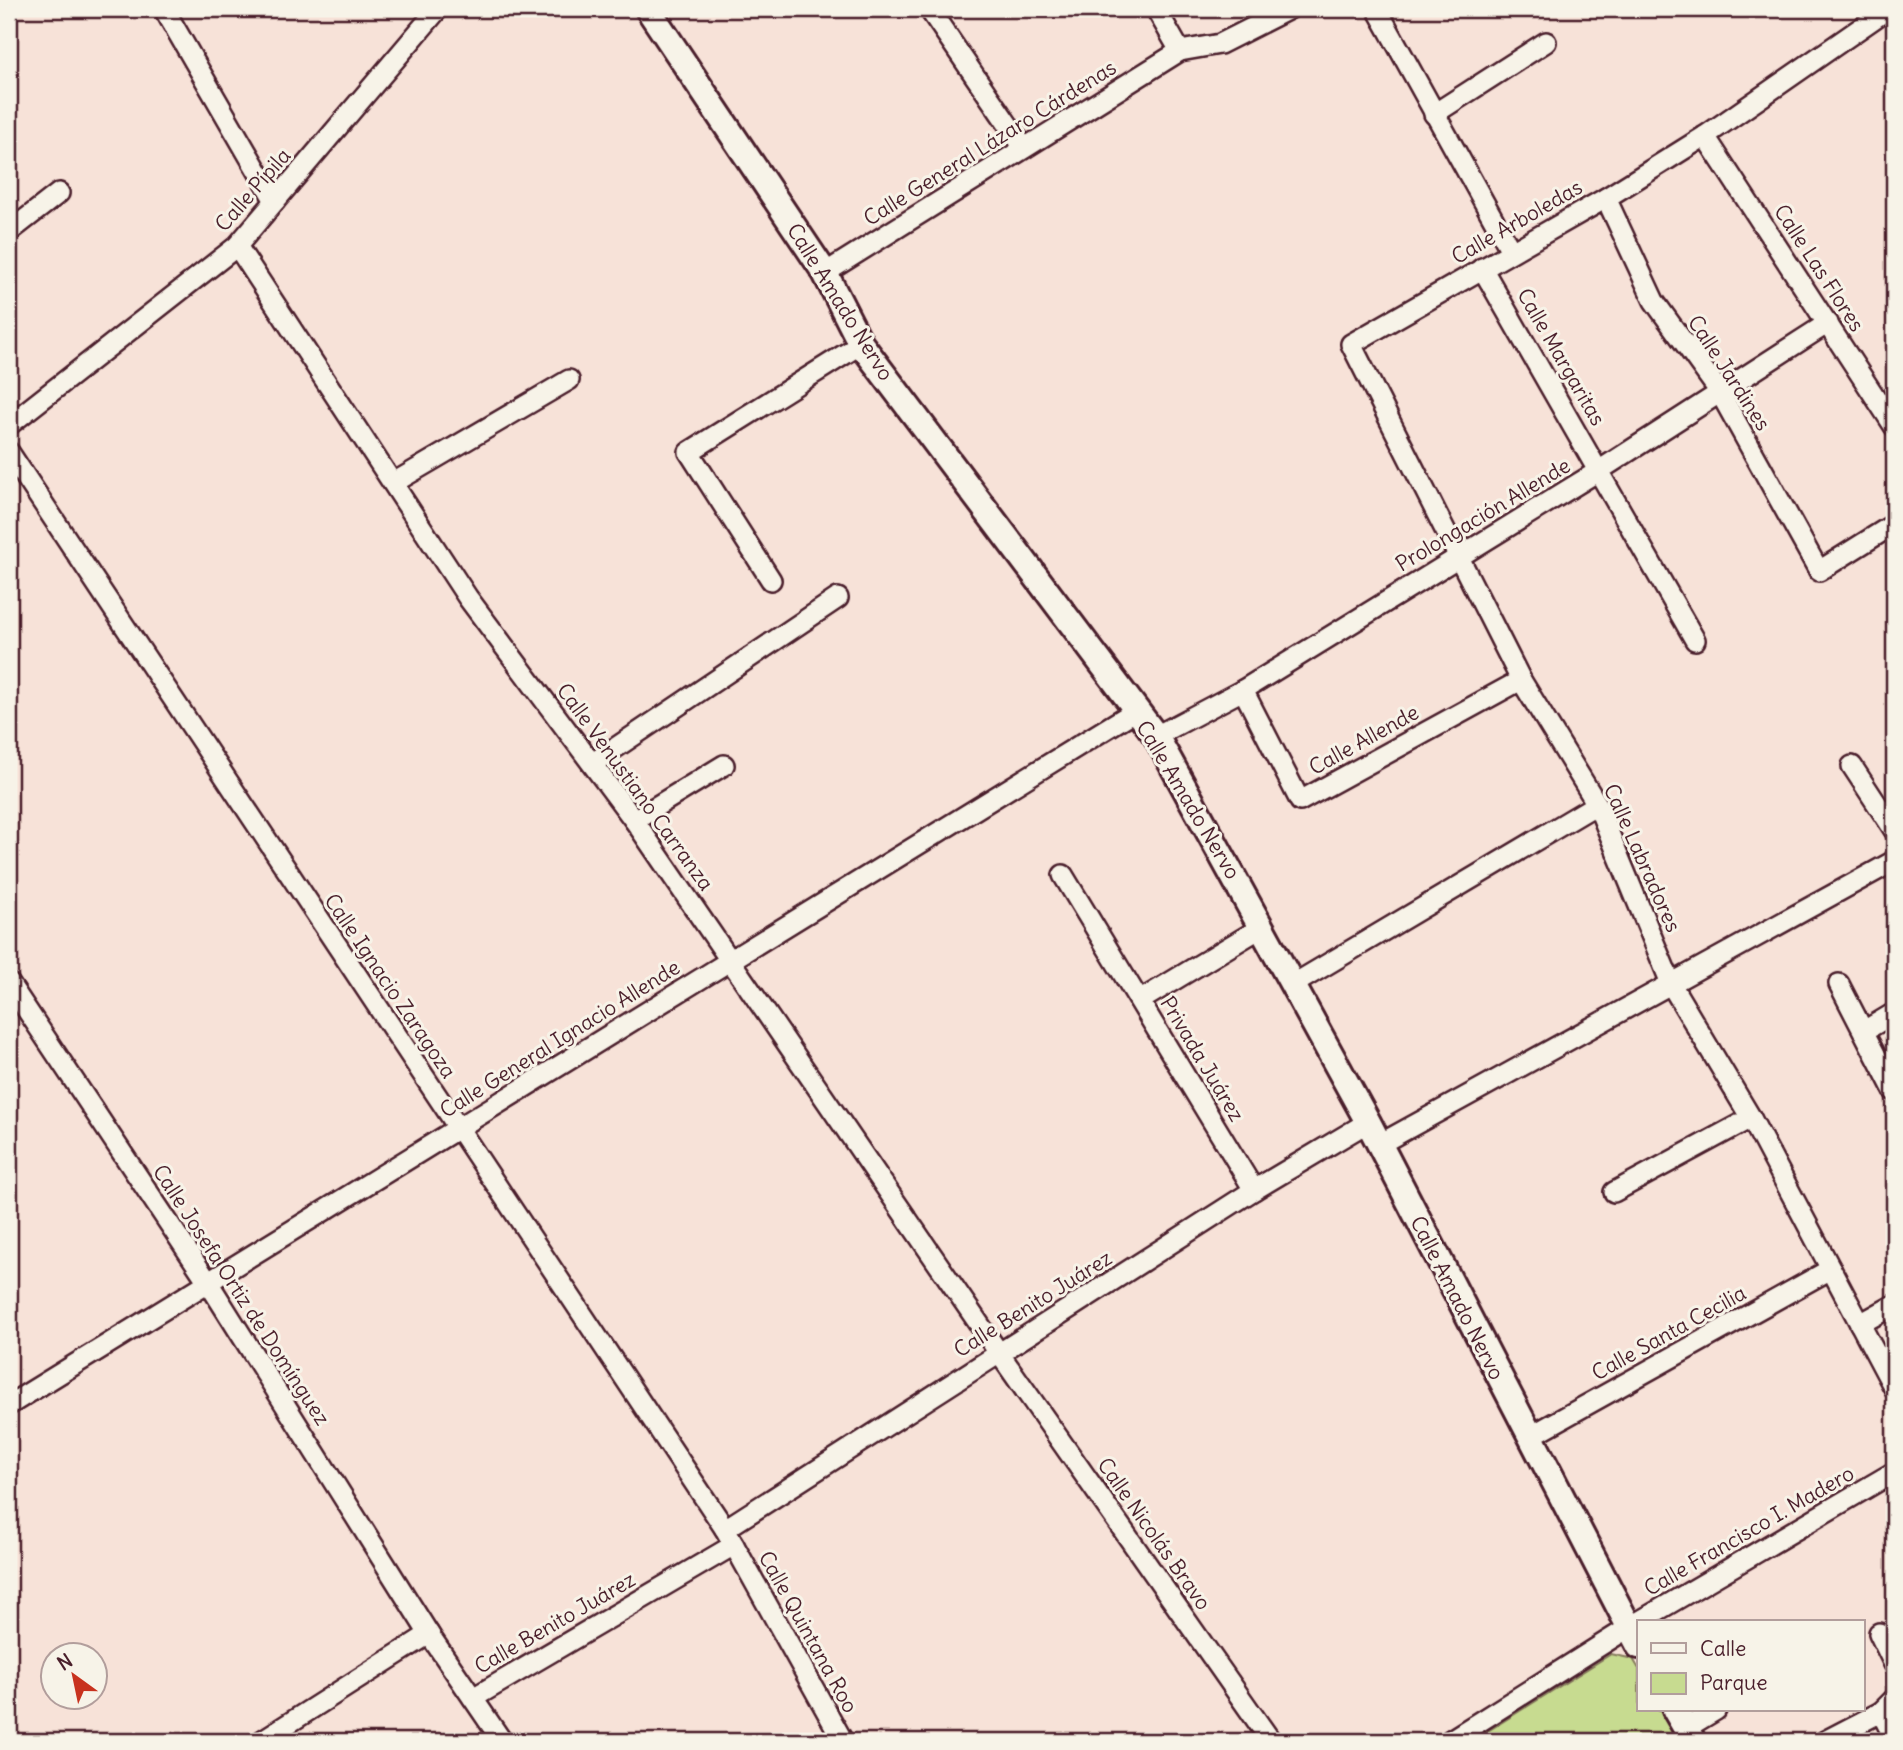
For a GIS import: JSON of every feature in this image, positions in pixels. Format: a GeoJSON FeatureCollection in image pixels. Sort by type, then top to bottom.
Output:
{"type":"FeatureCollection","features":[{"type":"Feature","properties":{"kind":"street"},"geometry":{"type":"LineString","coordinates":[[164,9],[275,201]]}},
{"type":"Feature","properties":{"kind":"street","name":"Calle Pípila"},"geometry":{"type":"LineString","coordinates":[[9,425],[237,246],[438,9]]}},
{"type":"Feature","properties":{"kind":"street","name":"Calle Amado Nervo"},"geometry":{"type":"LineString","coordinates":[[648,9],[825,273],[860,344],[1156,736],[1368,1122],[1634,1637]]}},
{"type":"Feature","properties":{"kind":"street"},"geometry":{"type":"LineString","coordinates":[[929,9],[1024,148]]}},
{"type":"Feature","properties":{"kind":"street"},"geometry":{"type":"LineString","coordinates":[[1156,9],[1180,51],[1220,44],[1289,9]]}},
{"type":"Feature","properties":{"kind":"street"},"geometry":{"type":"LineString","coordinates":[[1377,9],[1511,251]]}},
{"type":"Feature","properties":{"kind":"street","name":"Calle Arboledas"},"geometry":{"type":"LineString","coordinates":[[1351,344],[1606,198],[1705,136],[1888,9]]}},
{"type":"Feature","properties":{"kind":"street"},"geometry":{"type":"LineString","coordinates":[[1434,114],[1546,41]]}},
{"type":"Feature","properties":{"kind":"street","name":"Calle General Lázaro Cárdenas"},"geometry":{"type":"LineString","coordinates":[[825,273],[1180,51]]}},
{"type":"Feature","properties":{"kind":"street","name":"Calle Las Flores"},"geometry":{"type":"LineString","coordinates":[[1705,136],[1894,426]]}},
{"type":"Feature","properties":{"kind":"street"},"geometry":{"type":"LineString","coordinates":[[9,232],[59,193]]}},
{"type":"Feature","properties":{"kind":"street","name":"Calle Jardines"},"geometry":{"type":"LineString","coordinates":[[1606,198],[1654,301],[1719,391],[1819,571],[1894,524]]}},
{"type":"Feature","properties":{"kind":"street","name":"Calle Venustiano Carranza"},"geometry":{"type":"LineString","coordinates":[[237,246],[395,482],[468,598],[634,820],[999,1353]]}},
{"type":"Feature","properties":{"kind":"street","name":"Calle Margaritas"},"geometry":{"type":"LineString","coordinates":[[1482,268],[1695,640]]}},
{"type":"Feature","properties":{"kind":"street","name":"Prolongación Allende"},"geometry":{"type":"LineString","coordinates":[[1156,736],[1243,690],[1600,470],[1828,323]]}},
{"type":"Feature","properties":{"kind":"street"},"geometry":{"type":"LineString","coordinates":[[771,580],[689,452],[860,344]]}},
{"type":"Feature","properties":{"kind":"street","name":"Calle Labradores"},"geometry":{"type":"LineString","coordinates":[[1351,344],[1521,680],[1597,804],[1672,986],[1751,1118],[1894,1388]]}},
{"type":"Feature","properties":{"kind":"street"},"geometry":{"type":"LineString","coordinates":[[395,482],[569,380]]}},
{"type":"Feature","properties":{"kind":"street","name":"Calle Ignacio Zaragoza"},"geometry":{"type":"LineString","coordinates":[[9,452],[729,1537]]}},
{"type":"Feature","properties":{"kind":"street"},"geometry":{"type":"LineString","coordinates":[[593,763],[838,598]]}},
{"type":"Feature","properties":{"kind":"street","name":"Calle Allende"},"geometry":{"type":"LineString","coordinates":[[1243,690],[1300,800],[1521,680]]}},
{"type":"Feature","properties":{"kind":"street","name":"Calle General Ignacio Allende"},"geometry":{"type":"LineString","coordinates":[[9,1405],[1135,711]]}},
{"type":"Feature","properties":{"kind":"street"},"geometry":{"type":"LineString","coordinates":[[634,820],[724,765]]}},
{"type":"Feature","properties":{"kind":"street"},"geometry":{"type":"LineString","coordinates":[[1852,766],[1894,830]]}},
{"type":"Feature","properties":{"kind":"street"},"geometry":{"type":"LineString","coordinates":[[1294,984],[1597,804]]}},
{"type":"Feature","properties":{"kind":"street"},"geometry":{"type":"LineString","coordinates":[[1378,1145],[1672,986],[1894,861]]}},
{"type":"Feature","properties":{"kind":"street"},"geometry":{"type":"LineString","coordinates":[[1063,875],[1141,1000]]}},
{"type":"Feature","properties":{"kind":"street","name":"Privada Juárez"},"geometry":{"type":"LineString","coordinates":[[1254,1190],[1141,1000],[1262,927]]}},
{"type":"Feature","properties":{"kind":"street","name":"Calle Josefa Ortiz de Domínguez"},"geometry":{"type":"LineString","coordinates":[[9,983],[208,1282],[429,1634],[502,1741]]}},
{"type":"Feature","properties":{"kind":"street"},"geometry":{"type":"LineString","coordinates":[[1839,984],[1894,1091]]}},
{"type":"Feature","properties":{"kind":"street"},"geometry":{"type":"LineString","coordinates":[[1864,1031],[1894,1013]]}},
{"type":"Feature","properties":{"kind":"street"},"geometry":{"type":"LineString","coordinates":[[1614,1192],[1751,1118]]}},
{"type":"Feature","properties":{"kind":"street","name":"Calle Benito Juárez"},"geometry":{"type":"LineString","coordinates":[[473,1698],[729,1537],[999,1353],[1254,1190],[1368,1122]]}},
{"type":"Feature","properties":{"kind":"street","name":"Calle Santa Cecilia"},"geometry":{"type":"LineString","coordinates":[[1529,1437],[1831,1269]]}},
{"type":"Feature","properties":{"kind":"street"},"geometry":{"type":"LineString","coordinates":[[1860,1324],[1894,1305]]}},
{"type":"Feature","properties":{"kind":"street","name":"Calle Nicolás Bravo"},"geometry":{"type":"LineString","coordinates":[[999,1353],[1271,1741]]}},
{"type":"Feature","properties":{"kind":"street","name":"Calle Francisco I. Madero"},"geometry":{"type":"LineString","coordinates":[[1661,1620],[1894,1472]]}},
{"type":"Feature","properties":{"kind":"street","name":"Calle Quintana Roo"},"geometry":{"type":"LineString","coordinates":[[729,1537],[843,1741]]}},
{"type":"Feature","properties":{"kind":"street"},"geometry":{"type":"LineString","coordinates":[[1879,1633],[1894,1664]]}},
{"type":"Feature","properties":{"kind":"street"},"geometry":{"type":"LineString","coordinates":[[261,1741],[429,1634]]}},
{"type":"Feature","properties":{"kind":"street","name":"Calle Francisco I. Madero"},"geometry":{"type":"LineString","coordinates":[[1449,1741],[1634,1637]]}},
{"type":"Feature","properties":{"kind":"street"},"geometry":{"type":"LineString","coordinates":[[1825,1741],[1888,1705],[1894,1738]]}},
{"type":"Feature","properties":{"kind":"street"},"geometry":{"type":"LineString","coordinates":[[1685,1726],[1712,1712]]}},
{"type":"Feature","properties":{"kind":"green space"},"geometry":{"type":"Polygon","coordinates":[[[1611,1654],[1633,1659],[1637,1666],[1637,1712],[1662,1712],[1679,1741],[1472,1741],[1611,1654]]]}}]}
